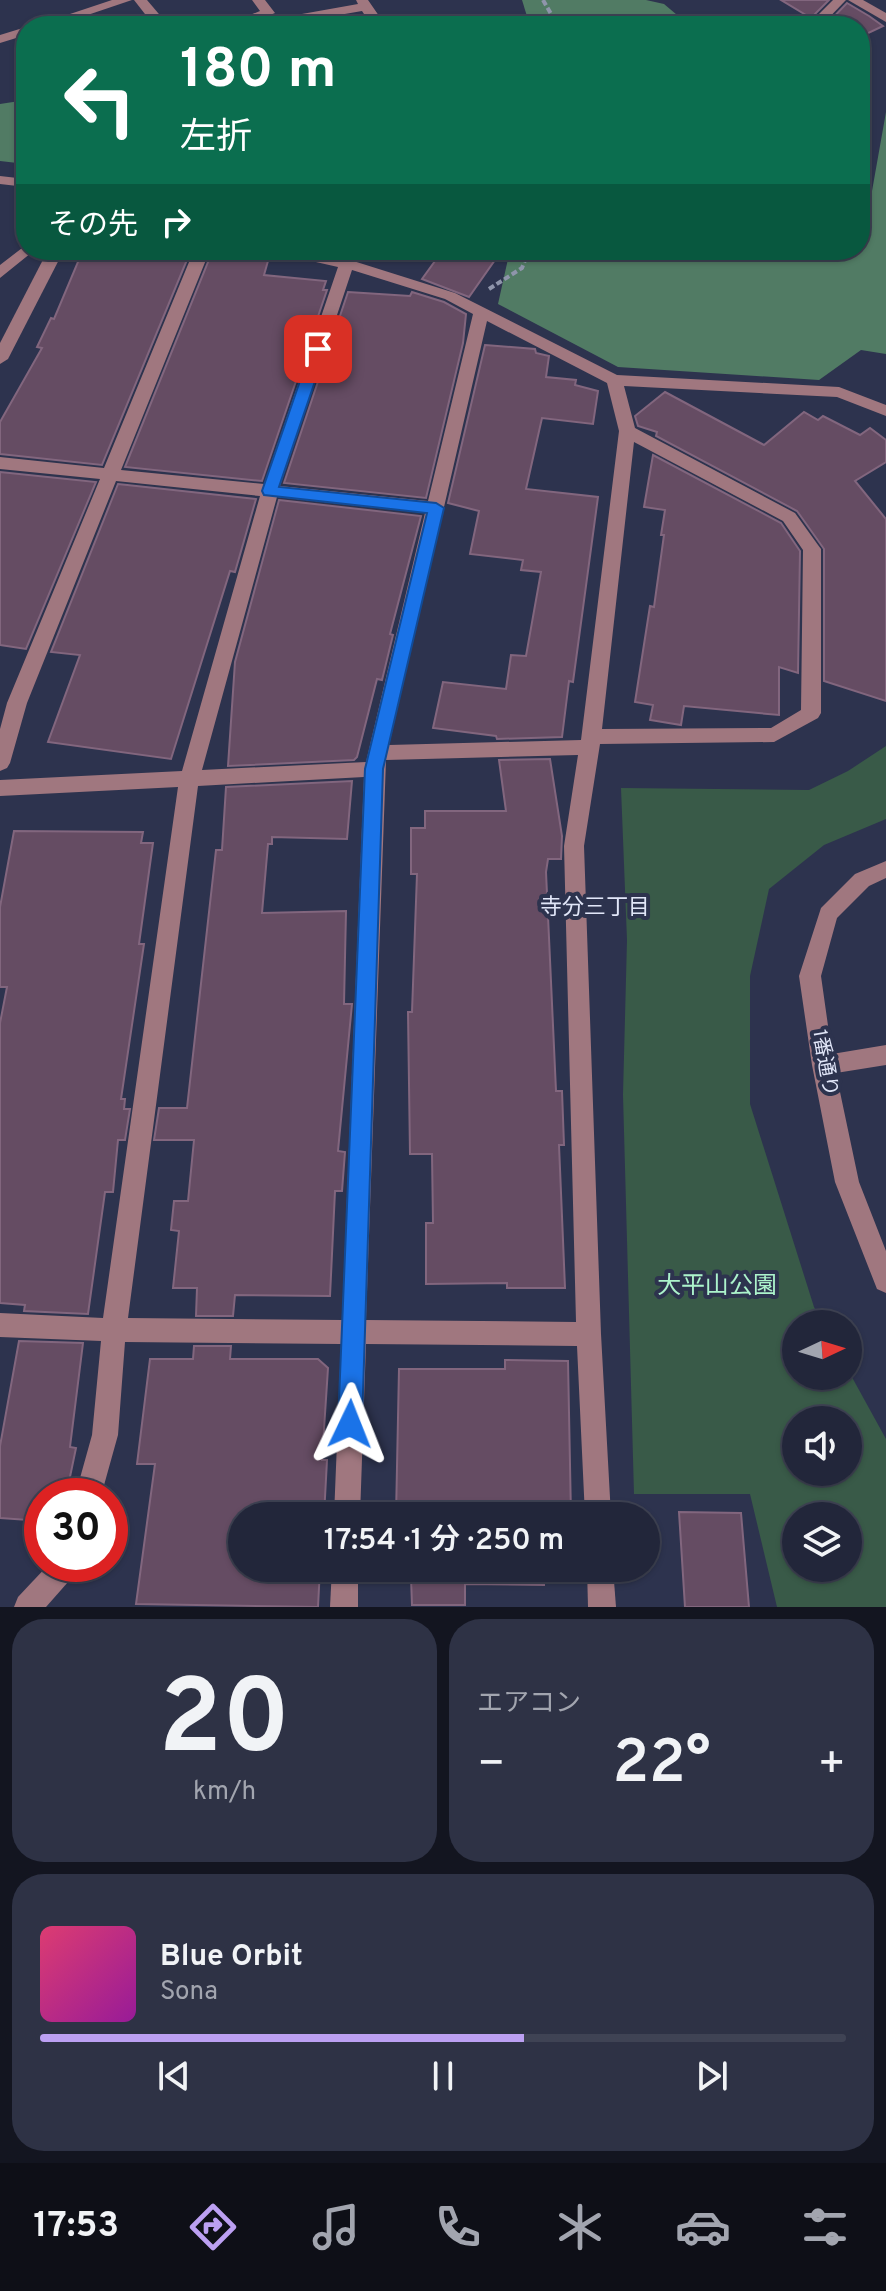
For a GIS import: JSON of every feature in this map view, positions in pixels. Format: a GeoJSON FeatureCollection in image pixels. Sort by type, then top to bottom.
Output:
{"type":"FeatureCollection","features":[{"type":"Feature","properties":{"kind":"street"},"geometry":{"type":"LineString","coordinates":[[72,16],[126,0]]}},
{"type":"Feature","properties":{"kind":"street"},"geometry":{"type":"LineString","coordinates":[[140,0],[154,16]]}},
{"type":"Feature","properties":{"kind":"street"},"geometry":{"type":"LineString","coordinates":[[258,0],[268,13],[259,16]]}},
{"type":"Feature","properties":{"kind":"street"},"geometry":{"type":"LineString","coordinates":[[824,16],[840,0]]}},
{"type":"Feature","properties":{"kind":"street"},"geometry":{"type":"LineString","coordinates":[[854,0],[886,18]]}},
{"type":"Feature","properties":{"kind":"street"},"geometry":{"type":"LineString","coordinates":[[307,16],[365,3]]}},
{"type":"Feature","properties":{"kind":"street"},"geometry":{"type":"LineString","coordinates":[[91,10],[97,16]]}},
{"type":"Feature","properties":{"kind":"street"},"geometry":{"type":"LineString","coordinates":[[0,273],[16,259]]}},
{"type":"Feature","properties":{"kind":"street"},"geometry":{"type":"LineString","coordinates":[[0,359],[51,260]]}},
{"type":"Feature","properties":{"kind":"street"},"geometry":{"type":"LineString","coordinates":[[0,763],[17,703],[198,260]]}},
{"type":"Feature","properties":{"kind":"street"},"geometry":{"type":"LineString","coordinates":[[328,260],[414,282],[481,312],[614,380],[839,392],[886,411]]}},
{"type":"Feature","properties":{"kind":"street"},"geometry":{"type":"LineString","coordinates":[[93,1478],[105,1435],[114,1330],[189,780],[270,491],[347,264]]}},
{"type":"Feature","properties":{"kind":"street"},"geometry":{"type":"LineString","coordinates":[[347,1502],[376,761],[481,312]]}},
{"type":"Feature","properties":{"kind":"street"},"geometry":{"type":"LineString","coordinates":[[597,1502],[574,846],[590,742],[627,431],[614,380]]}},
{"type":"Feature","properties":{"kind":"street"},"geometry":{"type":"LineString","coordinates":[[0,788],[189,780],[590,742],[774,735],[811,713],[812,549],[789,517],[627,431]]}},
{"type":"Feature","properties":{"kind":"street"},"geometry":{"type":"LineString","coordinates":[[0,463],[436,508]]}},
{"type":"Feature","properties":{"kind":"street","name":"1番通り"},"geometry":{"type":"LineString","coordinates":[[886,869],[862,880],[828,914],[810,976],[823,1065],[847,1182],[886,1281]]}},
{"type":"Feature","properties":{"kind":"street"},"geometry":{"type":"LineString","coordinates":[[823,1065],[886,1055]]}},
{"type":"Feature","properties":{"kind":"street"},"geometry":{"type":"LineString","coordinates":[[0,1325],[114,1330],[589,1334]]}},
{"type":"Feature","properties":{"kind":"street"},"geometry":{"type":"LineString","coordinates":[[28,1607],[51,1582]]}},
{"type":"Feature","properties":{"kind":"street"},"geometry":{"type":"LineString","coordinates":[[344,1607],[345,1582]]}},
{"type":"Feature","properties":{"kind":"street"},"geometry":{"type":"LineString","coordinates":[[601,1582],[602,1607]]}},
{"type":"Feature","properties":{"kind":"path"},"geometry":{"type":"LineString","coordinates":[[481,312],[490,287],[498,279],[521,273],[528,260]]}},
{"type":"Feature","properties":{"kind":"green space"},"geometry":{"type":"Polygon","coordinates":[[[522,0],[646,0],[664,4],[678,16],[527,16],[522,0]]]}},
{"type":"Feature","properties":{"kind":"green space"},"geometry":{"type":"Polygon","coordinates":[[[16,102],[16,163],[0,161],[0,104],[16,102]]]}},
{"type":"Feature","properties":{"kind":"green space"},"geometry":{"type":"Polygon","coordinates":[[[886,112],[886,354],[861,350],[819,380],[618,367],[498,304],[508,260],[870,260],[872,191],[886,112]]]}},
{"type":"Feature","properties":{"kind":"green space","name":"大平山公園"},"geometry":{"type":"Polygon","coordinates":[[[886,746],[886,819],[824,845],[769,889],[750,976],[750,1104],[816,1310],[782,1310],[782,1390],[859,1390],[886,1439],[886,1607],[777,1607],[750,1494],[634,1494],[623,1095],[627,940],[621,788],[809,790],[848,771],[886,746]]]}},
{"type":"Feature","properties":{"kind":"building"},"geometry":{"type":"Polygon","coordinates":[[[781,0],[829,0],[813,16],[781,0]]]}},
{"type":"Feature","properties":{"kind":"building"},"geometry":{"type":"Polygon","coordinates":[[[847,3],[869,16],[835,16],[847,3]]]}},
{"type":"Feature","properties":{"kind":"building"},"geometry":{"type":"Polygon","coordinates":[[[870,17],[883,26],[870,32],[870,17]]]}},
{"type":"Feature","properties":{"kind":"building"},"geometry":{"type":"Polygon","coordinates":[[[79,260],[187,260],[102,465],[0,454],[0,422],[42,348],[37,347],[51,318],[54,319],[79,260]]]}},
{"type":"Feature","properties":{"kind":"building"},"geometry":{"type":"Polygon","coordinates":[[[209,260],[268,261],[264,275],[326,281],[323,290],[327,290],[262,481],[125,467],[209,260]]]}},
{"type":"Feature","properties":{"kind":"building"},"geometry":{"type":"Polygon","coordinates":[[[436,260],[495,260],[469,297],[422,279],[436,260]]]}},
{"type":"Feature","properties":{"kind":"building"},"geometry":{"type":"Polygon","coordinates":[[[348,292],[410,296],[412,292],[444,302],[466,314],[463,343],[426,498],[284,483],[348,292]]]}},
{"type":"Feature","properties":{"kind":"building"},"geometry":{"type":"Polygon","coordinates":[[[485,345],[535,349],[536,353],[549,356],[546,377],[576,380],[575,385],[598,391],[593,424],[542,418],[526,489],[598,497],[573,682],[569,681],[562,737],[497,739],[496,736],[433,728],[443,682],[506,689],[511,655],[526,656],[541,572],[521,570],[523,560],[470,554],[479,511],[448,503],[485,345]]]}},
{"type":"Feature","properties":{"kind":"building"},"geometry":{"type":"Polygon","coordinates":[[[665,392],[764,445],[804,412],[818,420],[823,416],[860,435],[870,428],[886,440],[886,462],[855,481],[886,519],[886,701],[824,681],[824,549],[797,511],[656,436],[657,432],[638,426],[635,416],[665,392]]]}},
{"type":"Feature","properties":{"kind":"building"},"geometry":{"type":"Polygon","coordinates":[[[653,455],[781,523],[800,551],[798,673],[779,667],[779,715],[684,706],[681,725],[650,720],[653,705],[635,702],[650,606],[654,607],[664,535],[661,535],[665,510],[644,507],[653,455]]]}},
{"type":"Feature","properties":{"kind":"building"},"geometry":{"type":"Polygon","coordinates":[[[0,472],[96,482],[26,649],[0,645],[0,472]]]}},
{"type":"Feature","properties":{"kind":"building"},"geometry":{"type":"Polygon","coordinates":[[[118,484],[256,499],[235,572],[230,571],[171,759],[48,742],[80,655],[51,652],[118,484]]]}},
{"type":"Feature","properties":{"kind":"building"},"geometry":{"type":"Polygon","coordinates":[[[279,500],[421,516],[390,634],[393,635],[382,680],[377,679],[357,757],[354,760],[228,766],[235,662],[279,500]]]}},
{"type":"Feature","properties":{"kind":"building"},"geometry":{"type":"Polygon","coordinates":[[[550,759],[562,836],[561,859],[548,859],[546,872],[556,1091],[562,1091],[564,1145],[559,1145],[565,1288],[507,1288],[507,1283],[426,1284],[426,1223],[433,1223],[432,1154],[410,1154],[408,1012],[412,1012],[417,874],[411,874],[411,828],[425,828],[425,811],[506,811],[499,760],[550,759]]]}},
{"type":"Feature","properties":{"kind":"building"},"geometry":{"type":"Polygon","coordinates":[[[352,781],[347,839],[272,837],[272,844],[268,844],[262,913],[346,911],[344,1004],[352,1004],[338,1151],[345,1152],[342,1191],[335,1191],[330,1296],[235,1295],[233,1316],[196,1316],[197,1288],[173,1288],[179,1231],[171,1230],[174,1201],[188,1201],[194,1140],[154,1140],[159,1108],[187,1108],[216,850],[222,850],[226,787],[352,781]]]}},
{"type":"Feature","properties":{"kind":"building"},"geometry":{"type":"Polygon","coordinates":[[[14,831],[143,832],[141,843],[153,843],[139,944],[144,944],[121,1099],[125,1099],[124,1109],[130,1109],[125,1140],[118,1140],[113,1192],[105,1192],[88,1314],[24,1311],[25,1305],[0,1303],[0,1023],[7,987],[0,987],[0,907],[14,831]]]}},
{"type":"Feature","properties":{"kind":"building"},"geometry":{"type":"Polygon","coordinates":[[[19,1341],[83,1343],[70,1447],[76,1448],[70,1478],[24,1478],[24,1520],[0,1518],[0,1446],[19,1341]]]}},
{"type":"Feature","properties":{"kind":"building"},"geometry":{"type":"Polygon","coordinates":[[[194,1346],[231,1346],[230,1359],[318,1359],[328,1368],[322,1460],[327,1460],[325,1502],[228,1502],[228,1582],[319,1582],[318,1607],[136,1604],[155,1464],[137,1464],[150,1359],[193,1359],[194,1346]]]}},
{"type":"Feature","properties":{"kind":"building"},"geometry":{"type":"Polygon","coordinates":[[[505,1360],[568,1361],[571,1502],[396,1502],[399,1369],[505,1369],[505,1360]]]}},
{"type":"Feature","properties":{"kind":"building"},"geometry":{"type":"Polygon","coordinates":[[[679,1512],[741,1513],[749,1607],[685,1607],[679,1512]]]}},
{"type":"Feature","properties":{"kind":"building"},"geometry":{"type":"Polygon","coordinates":[[[411,1582],[544,1582],[544,1585],[465,1584],[465,1605],[412,1605],[411,1582]]]}},
{"type":"Feature","properties":{"kind":"district","name":"寺分三丁目"},"geometry":{"type":"Point","coordinates":[595,908]}},
{"type":"Feature","properties":{"kind":"route"},"geometry":{"type":"LineString","coordinates":[[318,349],[270,491],[436,508],[374,769],[350,1424]]}}]}
